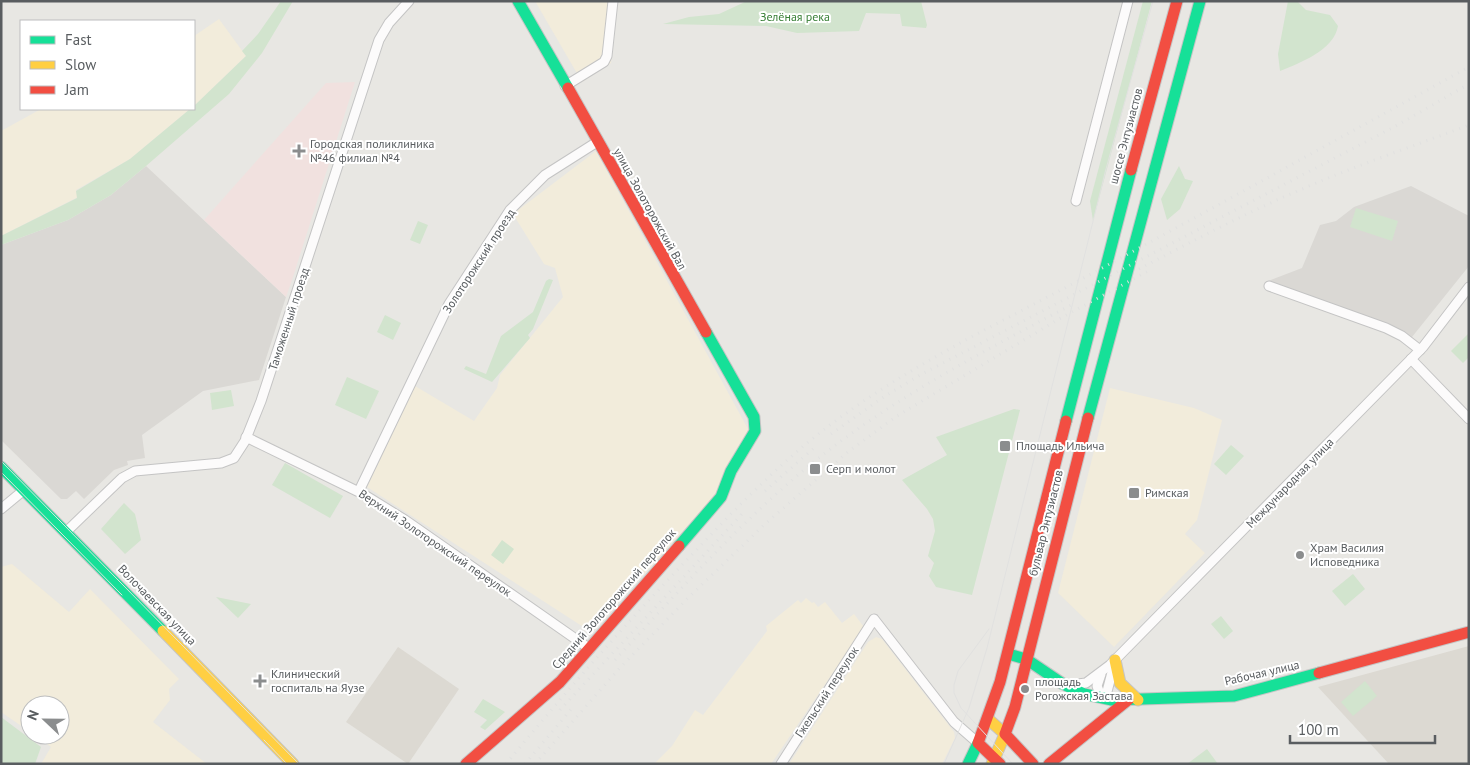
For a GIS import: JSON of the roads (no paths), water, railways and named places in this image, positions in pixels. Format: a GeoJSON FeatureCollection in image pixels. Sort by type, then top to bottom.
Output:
{"type":"FeatureCollection","features":[{"type":"Feature","properties":{"kind":"street","name":"Таможенный проезд"},"geometry":{"type":"LineString","coordinates":[[66,532],[122,478],[135,471],[221,463],[234,458],[246,437],[282,342],[379,40],[389,23],[409,1]]}},
{"type":"Feature","properties":{"kind":"street","name":"улица Золоторожский Вал"},"geometry":{"type":"LineString","coordinates":[[518,1],[754,417],[755,430]]}},
{"type":"Feature","properties":{"kind":"street"},"geometry":{"type":"LineString","coordinates":[[565,86],[604,62],[607,56],[612,1]]}},
{"type":"Feature","properties":{"kind":"street"},"geometry":{"type":"LineString","coordinates":[[1076,201],[1128,1]]}},
{"type":"Feature","properties":{"kind":"street","name":"шоссе Энтузиастов"},"geometry":{"type":"LineString","coordinates":[[1102,278],[1178,1]]}},
{"type":"Feature","properties":{"kind":"street","name":"бульвар Энтузиастов"},"geometry":{"type":"LineString","coordinates":[[996,762],[1015,707],[1128,264],[1200,1]]}},
{"type":"Feature","properties":{"kind":"street","name":"Золоторожский проезд"},"geometry":{"type":"LineString","coordinates":[[359,491],[450,304],[510,210],[545,176],[597,142]]}},
{"type":"Feature","properties":{"kind":"street","name":"бульвар Энтузиастов"},"geometry":{"type":"LineString","coordinates":[[968,764],[988,719],[1008,654],[1102,278]]}},
{"type":"Feature","properties":{"kind":"street"},"geometry":{"type":"LineString","coordinates":[[1269,286],[1386,328],[1402,336],[1420,350]]}},
{"type":"Feature","properties":{"kind":"street","name":"Международная улица"},"geometry":{"type":"LineString","coordinates":[[1063,684],[1079,685],[1102,671],[1115,660],[1420,350],[1469,287]]}},
{"type":"Feature","properties":{"kind":"street"},"geometry":{"type":"LineString","coordinates":[[1411,359],[1469,419]]}},
{"type":"Feature","properties":{"kind":"street","name":"Средний Золоторожский переулок"},"geometry":{"type":"LineString","coordinates":[[466,764],[560,682],[590,649],[721,497],[731,471],[755,430]]}},
{"type":"Feature","properties":{"kind":"street","name":"Верхний Золоторожский переулок"},"geometry":{"type":"LineString","coordinates":[[246,437],[359,491],[405,520],[590,649]]}},
{"type":"Feature","properties":{"kind":"street","name":"Волочаевская улица"},"geometry":{"type":"LineString","coordinates":[[1,467],[293,764]]}},
{"type":"Feature","properties":{"kind":"street"},"geometry":{"type":"LineString","coordinates":[[1,509],[24,490]]}},
{"type":"Feature","properties":{"kind":"street","name":"Гжельский переулок"},"geometry":{"type":"LineString","coordinates":[[781,764],[874,619],[954,722],[978,743]]}},
{"type":"Feature","properties":{"kind":"street","name":"Рабочая улица"},"geometry":{"type":"LineString","coordinates":[[1008,654],[1026,659],[1063,684],[1084,694],[1105,699],[1133,700],[1234,696],[1469,632]]}},
{"type":"Feature","properties":{"kind":"street"},"geometry":{"type":"LineString","coordinates":[[1096,724],[1105,699],[1115,660]]}},
{"type":"Feature","properties":{"kind":"street"},"geometry":{"type":"LineString","coordinates":[[1049,764],[1096,724],[1133,700],[1118,679],[1115,660]]}},
{"type":"Feature","properties":{"kind":"street"},"geometry":{"type":"LineString","coordinates":[[1102,671],[1097,686],[1105,699]]}},
{"type":"Feature","properties":{"kind":"street"},"geometry":{"type":"LineString","coordinates":[[988,719],[1005,734],[1032,764]]}},
{"type":"Feature","properties":{"kind":"street"},"geometry":{"type":"LineString","coordinates":[[978,743],[996,762]]}},
{"type":"Feature","properties":{"kind":"tram line"},"geometry":{"type":"LineString","coordinates":[[944,764],[969,708],[987,648],[1106,169],[1153,1]]}},
{"type":"Feature","properties":{"kind":"tram line"},"geometry":{"type":"LineString","coordinates":[[1,461],[299,764]]}},
{"type":"Feature","properties":{"kind":"tram line"},"geometry":{"type":"LineString","coordinates":[[1,472],[122,595]]}},
{"type":"Feature","properties":{"kind":"tram line"},"geometry":{"type":"LineString","coordinates":[[989,629],[958,671],[954,693],[961,708],[1013,764]]}},
{"type":"Feature","properties":{"kind":"tram line"},"geometry":{"type":"LineString","coordinates":[[264,740],[287,764]]}},
{"type":"Feature","properties":{"kind":"railway"},"geometry":{"type":"LineString","coordinates":[[506,764],[659,589],[731,514],[799,450],[849,411],[951,348],[1093,273],[1469,67]]}},
{"type":"Feature","properties":{"kind":"railway"},"geometry":{"type":"LineString","coordinates":[[831,434],[885,396],[922,374],[1394,127],[1469,84]]}},
{"type":"Feature","properties":{"kind":"railway"},"geometry":{"type":"LineString","coordinates":[[1139,269],[1236,219],[1295,192],[1469,125]]}},
{"type":"Feature","properties":{"kind":"railway"},"geometry":{"type":"LineString","coordinates":[[535,764],[619,669],[687,599],[765,524],[849,451],[897,416],[1059,319],[1152,269]]}},
{"type":"Feature","properties":{"kind":"railway"},"geometry":{"type":"LineString","coordinates":[[615,660],[733,535],[784,487],[840,441],[936,379],[1071,305]]}},
{"type":"Feature","properties":{"kind":"railway"},"geometry":{"type":"LineString","coordinates":[[765,491],[814,448]]}},
{"type":"Feature","properties":{"kind":"railway"},"geometry":{"type":"LineString","coordinates":[[560,710],[742,514]]}},
{"type":"Feature","properties":{"kind":"railway"},"geometry":{"type":"LineString","coordinates":[[525,764],[573,707]]}},
{"type":"Feature","properties":{"kind":"place","name":"Городская поликлиника №46 филиал №4"},"geometry":{"type":"Point","coordinates":[299,151]}},
{"type":"Feature","properties":{"kind":"place","name":"Площадь Ильича"},"geometry":{"type":"Point","coordinates":[1005,446]}},
{"type":"Feature","properties":{"kind":"place","name":"Серп и молот"},"geometry":{"type":"Point","coordinates":[815,469]}},
{"type":"Feature","properties":{"kind":"place","name":"Римская"},"geometry":{"type":"Point","coordinates":[1134,493]}},
{"type":"Feature","properties":{"kind":"place","name":"Храм Василия Исповедника"},"geometry":{"type":"Point","coordinates":[1300,555]}},
{"type":"Feature","properties":{"kind":"place","name":"Клинический госпиталь на Яузе"},"geometry":{"type":"Point","coordinates":[260,681]}},
{"type":"Feature","properties":{"kind":"place","name":"площадь Рогожская Застава"},"geometry":{"type":"Point","coordinates":[1025,689]}},
{"type":"Feature","properties":{"kind":"park label","name":"Зелёная река"},"geometry":{"type":"Point","coordinates":[795,17]}}]}
